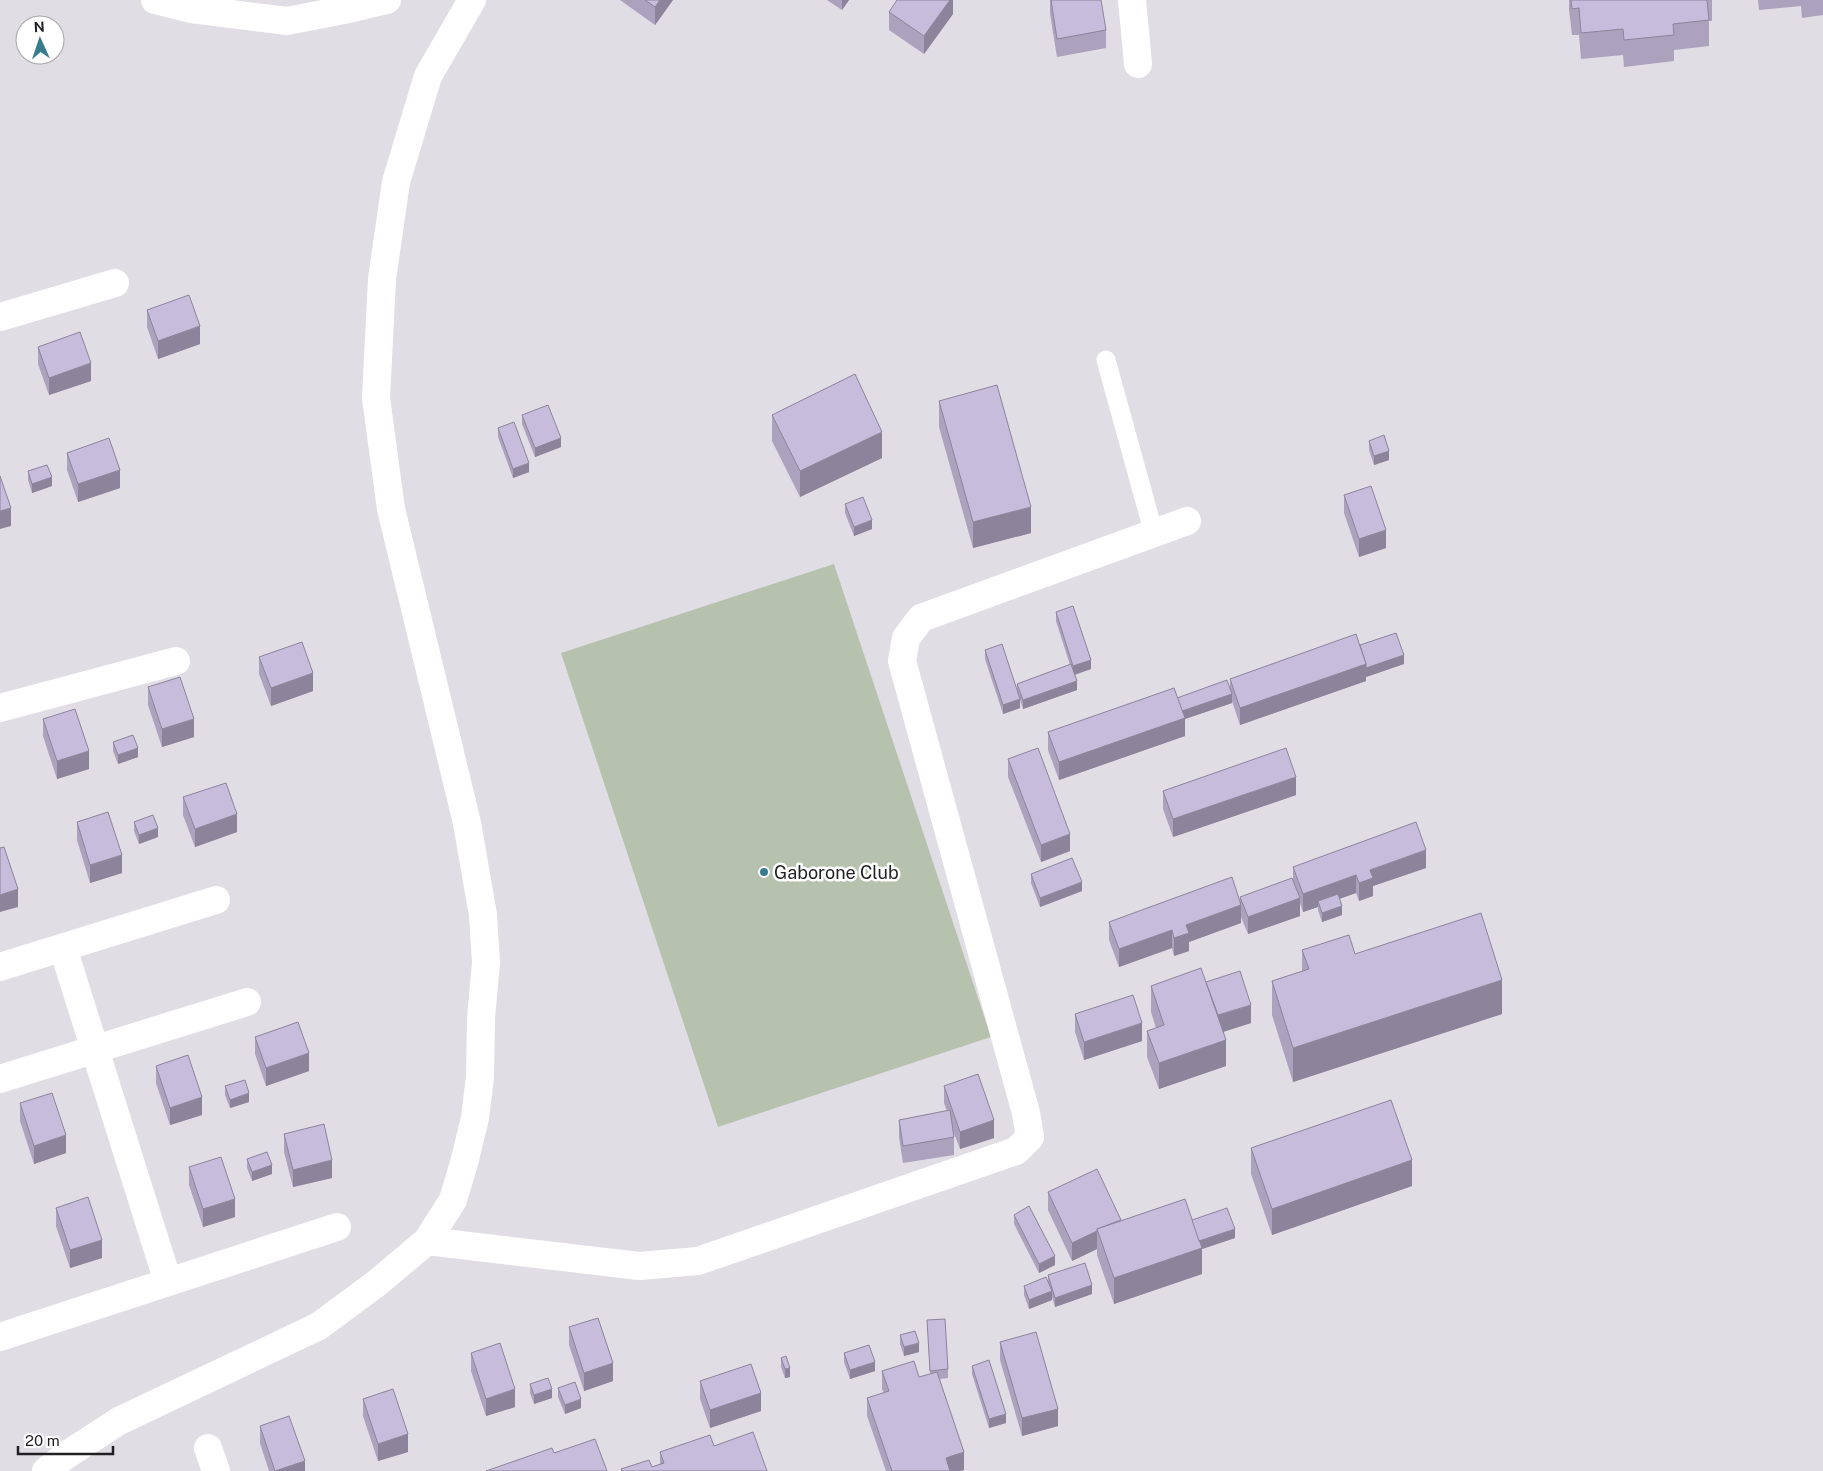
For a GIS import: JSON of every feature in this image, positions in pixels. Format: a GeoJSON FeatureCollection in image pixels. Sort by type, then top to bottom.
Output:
{"type":"FeatureCollection","features":[{"type":"Feature","properties":{"kind":"street"},"geometry":{"type":"LineString","coordinates":[[155,0],[191,9],[287,21],[387,0]]}},
{"type":"Feature","properties":{"kind":"street"},"geometry":{"type":"LineString","coordinates":[[46,1471],[65,1456],[119,1421],[319,1326],[376,1283],[427,1240],[453,1200],[464,1163],[475,1118],[480,1077],[481,1018],[486,963],[483,915],[467,823],[391,509],[376,398],[382,279],[396,182],[428,76],[472,0]]}},
{"type":"Feature","properties":{"kind":"street"},"geometry":{"type":"LineString","coordinates":[[1132,0],[1138,64]]}},
{"type":"Feature","properties":{"kind":"street"},"geometry":{"type":"LineString","coordinates":[[0,317],[115,283]]}},
{"type":"Feature","properties":{"kind":"street"},"geometry":{"type":"LineString","coordinates":[[427,1240],[639,1266],[698,1261],[1016,1151],[1030,1137],[1026,1113],[902,661],[906,638],[921,618],[1187,521]]}},
{"type":"Feature","properties":{"kind":"street"},"geometry":{"type":"LineString","coordinates":[[0,708],[176,661]]}},
{"type":"Feature","properties":{"kind":"street"},"geometry":{"type":"LineString","coordinates":[[0,967],[216,900]]}},
{"type":"Feature","properties":{"kind":"street"},"geometry":{"type":"LineString","coordinates":[[62,948],[168,1282]]}},
{"type":"Feature","properties":{"kind":"street"},"geometry":{"type":"LineString","coordinates":[[0,1080],[247,1002]]}},
{"type":"Feature","properties":{"kind":"street"},"geometry":{"type":"LineString","coordinates":[[0,1337],[337,1227]]}},
{"type":"Feature","properties":{"kind":"lane"},"geometry":{"type":"LineString","coordinates":[[1106,360],[1154,534]]}},
{"type":"Feature","properties":{"kind":"green space"},"geometry":{"type":"Polygon","coordinates":[[[834,564],[991,1037],[718,1127],[561,653],[834,564]]]}},
{"type":"Feature","properties":{"kind":"building"},"geometry":{"type":"Polygon","coordinates":[[[645,0],[660,0],[655,7],[645,0]]]}},
{"type":"Feature","properties":{"kind":"building"},"geometry":{"type":"Polygon","coordinates":[[[897,0],[950,0],[924,36],[889,12],[897,0]]]}},
{"type":"Feature","properties":{"kind":"building"},"geometry":{"type":"Polygon","coordinates":[[[1051,0],[1101,0],[1106,30],[1057,39],[1051,0]]]}},
{"type":"Feature","properties":{"kind":"building"},"geometry":{"type":"Polygon","coordinates":[[[1571,0],[1707,0],[1709,20],[1673,24],[1674,35],[1624,40],[1623,29],[1581,33],[1579,8],[1572,9],[1571,0]]]}},
{"type":"Feature","properties":{"kind":"building"},"geometry":{"type":"Polygon","coordinates":[[[189,295],[200,326],[158,341],[147,310],[189,295]]]}},
{"type":"Feature","properties":{"kind":"building"},"geometry":{"type":"Polygon","coordinates":[[[80,332],[91,363],[49,378],[38,347],[80,332]]]}},
{"type":"Feature","properties":{"kind":"building"},"geometry":{"type":"Polygon","coordinates":[[[855,374],[882,432],[800,471],[772,415],[855,374]]]}},
{"type":"Feature","properties":{"kind":"building"},"geometry":{"type":"Polygon","coordinates":[[[997,385],[1031,507],[973,522],[939,401],[997,385]]]}},
{"type":"Feature","properties":{"kind":"building"},"geometry":{"type":"Polygon","coordinates":[[[548,405],[561,438],[535,448],[522,415],[548,405]]]}},
{"type":"Feature","properties":{"kind":"building"},"geometry":{"type":"Polygon","coordinates":[[[514,422],[529,463],[513,469],[498,428],[514,422]]]}},
{"type":"Feature","properties":{"kind":"building"},"geometry":{"type":"Polygon","coordinates":[[[1384,435],[1389,451],[1374,456],[1369,441],[1384,435]]]}},
{"type":"Feature","properties":{"kind":"building"},"geometry":{"type":"Polygon","coordinates":[[[109,438],[120,470],[78,484],[67,453],[109,438]]]}},
{"type":"Feature","properties":{"kind":"building"},"geometry":{"type":"Polygon","coordinates":[[[47,465],[52,477],[32,484],[28,471],[47,465]]]}},
{"type":"Feature","properties":{"kind":"building"},"geometry":{"type":"Polygon","coordinates":[[[0,476],[11,508],[0,511],[0,476]]]}},
{"type":"Feature","properties":{"kind":"building"},"geometry":{"type":"Polygon","coordinates":[[[1371,486],[1386,530],[1359,539],[1344,495],[1371,486]]]}},
{"type":"Feature","properties":{"kind":"building"},"geometry":{"type":"Polygon","coordinates":[[[863,497],[872,520],[854,527],[845,504],[863,497]]]}},
{"type":"Feature","properties":{"kind":"building"},"geometry":{"type":"Polygon","coordinates":[[[1073,606],[1091,660],[1073,666],[1056,612],[1073,606]]]}},
{"type":"Feature","properties":{"kind":"building"},"geometry":{"type":"Polygon","coordinates":[[[1396,633],[1404,655],[1366,668],[1360,645],[1396,633]]]}},
{"type":"Feature","properties":{"kind":"building"},"geometry":{"type":"Polygon","coordinates":[[[1356,634],[1366,664],[1240,708],[1230,679],[1356,634]]]}},
{"type":"Feature","properties":{"kind":"building"},"geometry":{"type":"Polygon","coordinates":[[[302,642],[313,673],[271,688],[259,657],[302,642]]]}},
{"type":"Feature","properties":{"kind":"building"},"geometry":{"type":"Polygon","coordinates":[[[1002,644],[1020,699],[1003,705],[985,650],[1002,644]]]}},
{"type":"Feature","properties":{"kind":"building"},"geometry":{"type":"Polygon","coordinates":[[[1071,664],[1077,681],[1023,700],[1017,684],[1071,664]]]}},
{"type":"Feature","properties":{"kind":"building"},"geometry":{"type":"Polygon","coordinates":[[[180,677],[194,719],[162,729],[148,687],[180,677]]]}},
{"type":"Feature","properties":{"kind":"building"},"geometry":{"type":"Polygon","coordinates":[[[1227,680],[1232,694],[1182,711],[1177,698],[1227,680]]]}},
{"type":"Feature","properties":{"kind":"building"},"geometry":{"type":"Polygon","coordinates":[[[1174,688],[1185,718],[1059,762],[1048,732],[1174,688]]]}},
{"type":"Feature","properties":{"kind":"building"},"geometry":{"type":"Polygon","coordinates":[[[75,709],[89,751],[57,761],[43,719],[75,709]]]}},
{"type":"Feature","properties":{"kind":"building"},"geometry":{"type":"Polygon","coordinates":[[[133,735],[138,748],[118,755],[113,742],[133,735]]]}},
{"type":"Feature","properties":{"kind":"building"},"geometry":{"type":"Polygon","coordinates":[[[1038,748],[1070,834],[1041,845],[1008,759],[1038,748]]]}},
{"type":"Feature","properties":{"kind":"building"},"geometry":{"type":"Polygon","coordinates":[[[1286,748],[1296,777],[1173,819],[1163,791],[1286,748]]]}},
{"type":"Feature","properties":{"kind":"building"},"geometry":{"type":"Polygon","coordinates":[[[226,783],[237,814],[195,829],[183,797],[226,783]]]}},
{"type":"Feature","properties":{"kind":"building"},"geometry":{"type":"Polygon","coordinates":[[[108,812],[122,855],[90,865],[77,822],[108,812]]]}},
{"type":"Feature","properties":{"kind":"building"},"geometry":{"type":"Polygon","coordinates":[[[153,815],[158,828],[139,835],[134,822],[153,815]]]}},
{"type":"Feature","properties":{"kind":"building"},"geometry":{"type":"Polygon","coordinates":[[[1416,822],[1426,850],[1370,870],[1373,878],[1359,883],[1356,875],[1303,894],[1293,867],[1416,822]]]}},
{"type":"Feature","properties":{"kind":"building"},"geometry":{"type":"Polygon","coordinates":[[[4,847],[18,889],[0,895],[0,848],[4,847]]]}},
{"type":"Feature","properties":{"kind":"building"},"geometry":{"type":"Polygon","coordinates":[[[1072,858],[1082,882],[1040,898],[1031,874],[1072,858]]]}},
{"type":"Feature","properties":{"kind":"building"},"geometry":{"type":"Polygon","coordinates":[[[1232,877],[1241,905],[1186,925],[1189,933],[1174,938],[1172,930],[1119,949],[1109,922],[1232,877]]]}},
{"type":"Feature","properties":{"kind":"building"},"geometry":{"type":"Polygon","coordinates":[[[1292,878],[1300,898],[1248,917],[1240,897],[1292,878]]]}},
{"type":"Feature","properties":{"kind":"building"},"geometry":{"type":"Polygon","coordinates":[[[1338,894],[1342,906],[1322,913],[1318,901],[1338,894]]]}},
{"type":"Feature","properties":{"kind":"building"},"geometry":{"type":"Polygon","coordinates":[[[1481,913],[1502,980],[1293,1048],[1272,981],[1309,969],[1302,950],[1349,935],[1355,954],[1481,913]]]}},
{"type":"Feature","properties":{"kind":"building"},"geometry":{"type":"Polygon","coordinates":[[[1201,968],[1226,1040],[1159,1063],[1147,1031],[1164,1025],[1151,986],[1201,968]]]}},
{"type":"Feature","properties":{"kind":"building"},"geometry":{"type":"Polygon","coordinates":[[[1240,971],[1251,1005],[1218,1015],[1206,982],[1240,971]]]}},
{"type":"Feature","properties":{"kind":"building"},"geometry":{"type":"Polygon","coordinates":[[[1133,995],[1142,1023],[1084,1042],[1075,1014],[1133,995]]]}},
{"type":"Feature","properties":{"kind":"building"},"geometry":{"type":"Polygon","coordinates":[[[298,1022],[309,1053],[266,1068],[255,1037],[298,1022]]]}},
{"type":"Feature","properties":{"kind":"building"},"geometry":{"type":"Polygon","coordinates":[[[188,1055],[202,1097],[170,1108],[156,1066],[188,1055]]]}},
{"type":"Feature","properties":{"kind":"building"},"geometry":{"type":"Polygon","coordinates":[[[978,1074],[994,1120],[960,1132],[944,1086],[978,1074]]]}},
{"type":"Feature","properties":{"kind":"building"},"geometry":{"type":"Polygon","coordinates":[[[245,1080],[249,1093],[230,1100],[225,1086],[245,1080]]]}},
{"type":"Feature","properties":{"kind":"building"},"geometry":{"type":"Polygon","coordinates":[[[52,1093],[66,1135],[34,1146],[20,1103],[52,1093]]]}},
{"type":"Feature","properties":{"kind":"building"},"geometry":{"type":"Polygon","coordinates":[[[1391,1100],[1412,1160],[1272,1209],[1251,1148],[1391,1100]]]}},
{"type":"Feature","properties":{"kind":"building"},"geometry":{"type":"Polygon","coordinates":[[[950,1110],[954,1137],[903,1146],[899,1120],[950,1110]]]}},
{"type":"Feature","properties":{"kind":"building"},"geometry":{"type":"Polygon","coordinates":[[[324,1124],[332,1160],[293,1170],[284,1134],[324,1124]]]}},
{"type":"Feature","properties":{"kind":"building"},"geometry":{"type":"Polygon","coordinates":[[[267,1152],[272,1165],[252,1172],[247,1159],[267,1152]]]}},
{"type":"Feature","properties":{"kind":"building"},"geometry":{"type":"Polygon","coordinates":[[[221,1157],[235,1199],[203,1209],[189,1167],[221,1157]]]}},
{"type":"Feature","properties":{"kind":"building"},"geometry":{"type":"Polygon","coordinates":[[[1097,1169],[1121,1220],[1097,1229],[1097,1231],[1072,1243],[1048,1192],[1097,1169]]]}},
{"type":"Feature","properties":{"kind":"building"},"geometry":{"type":"Polygon","coordinates":[[[88,1197],[102,1240],[70,1250],[56,1208],[88,1197]]]}},
{"type":"Feature","properties":{"kind":"building"},"geometry":{"type":"Polygon","coordinates":[[[1185,1199],[1202,1248],[1114,1278],[1097,1229],[1185,1199]]]}},
{"type":"Feature","properties":{"kind":"building"},"geometry":{"type":"Polygon","coordinates":[[[1029,1206],[1055,1256],[1039,1264],[1014,1215],[1029,1206]]]}},
{"type":"Feature","properties":{"kind":"building"},"geometry":{"type":"Polygon","coordinates":[[[1227,1208],[1235,1229],[1199,1241],[1192,1220],[1227,1208]]]}},
{"type":"Feature","properties":{"kind":"building"},"geometry":{"type":"Polygon","coordinates":[[[1085,1263],[1092,1285],[1055,1298],[1048,1275],[1085,1263]]]}},
{"type":"Feature","properties":{"kind":"building"},"geometry":{"type":"Polygon","coordinates":[[[1046,1277],[1052,1291],[1029,1300],[1024,1286],[1046,1277]]]}},
{"type":"Feature","properties":{"kind":"building"},"geometry":{"type":"Polygon","coordinates":[[[598,1318],[613,1363],[584,1373],[569,1327],[598,1318]]]}},
{"type":"Feature","properties":{"kind":"building"},"geometry":{"type":"Polygon","coordinates":[[[945,1319],[948,1369],[930,1371],[927,1320],[945,1319]]]}},
{"type":"Feature","properties":{"kind":"building"},"geometry":{"type":"Polygon","coordinates":[[[915,1331],[919,1343],[904,1347],[900,1335],[915,1331]]]}},
{"type":"Feature","properties":{"kind":"building"},"geometry":{"type":"Polygon","coordinates":[[[1036,1332],[1058,1409],[1022,1418],[1000,1342],[1036,1332]]]}},
{"type":"Feature","properties":{"kind":"building"},"geometry":{"type":"Polygon","coordinates":[[[500,1343],[515,1389],[486,1399],[471,1353],[500,1343]]]}},
{"type":"Feature","properties":{"kind":"building"},"geometry":{"type":"Polygon","coordinates":[[[869,1345],[875,1362],[850,1370],[844,1353],[869,1345]]]}},
{"type":"Feature","properties":{"kind":"building"},"geometry":{"type":"Polygon","coordinates":[[[786,1356],[790,1368],[785,1369],[781,1358],[786,1356]]]}},
{"type":"Feature","properties":{"kind":"building"},"geometry":{"type":"Polygon","coordinates":[[[989,1360],[1006,1414],[989,1419],[972,1366],[989,1360]]]}},
{"type":"Feature","properties":{"kind":"building"},"geometry":{"type":"Polygon","coordinates":[[[914,1361],[919,1377],[937,1372],[964,1452],[946,1458],[950,1471],[892,1471],[867,1398],[889,1391],[882,1371],[914,1361]]]}},
{"type":"Feature","properties":{"kind":"building"},"geometry":{"type":"Polygon","coordinates":[[[751,1364],[761,1393],[710,1410],[700,1381],[751,1364]]]}},
{"type":"Feature","properties":{"kind":"building"},"geometry":{"type":"Polygon","coordinates":[[[548,1378],[552,1389],[534,1395],[530,1384],[548,1378]]]}},
{"type":"Feature","properties":{"kind":"building"},"geometry":{"type":"Polygon","coordinates":[[[575,1382],[581,1399],[565,1405],[558,1388],[575,1382]]]}},
{"type":"Feature","properties":{"kind":"building"},"geometry":{"type":"Polygon","coordinates":[[[393,1389],[408,1434],[378,1444],[363,1399],[393,1389]]]}},
{"type":"Feature","properties":{"kind":"building"},"geometry":{"type":"Polygon","coordinates":[[[289,1416],[305,1461],[275,1471],[260,1426],[289,1416]]]}},
{"type":"Feature","properties":{"kind":"building"},"geometry":{"type":"Polygon","coordinates":[[[753,1432],[767,1471],[622,1471],[621,1469],[649,1460],[652,1467],[664,1463],[660,1452],[710,1435],[714,1446],[753,1432]]]}},
{"type":"Feature","properties":{"kind":"building"},"geometry":{"type":"Polygon","coordinates":[[[595,1439],[607,1471],[486,1471],[552,1448],[554,1453],[595,1439]]]}},
{"type":"Feature","properties":{"kind":"place","name":"Gaborone Club"},"geometry":{"type":"Point","coordinates":[764,872]}}]}
